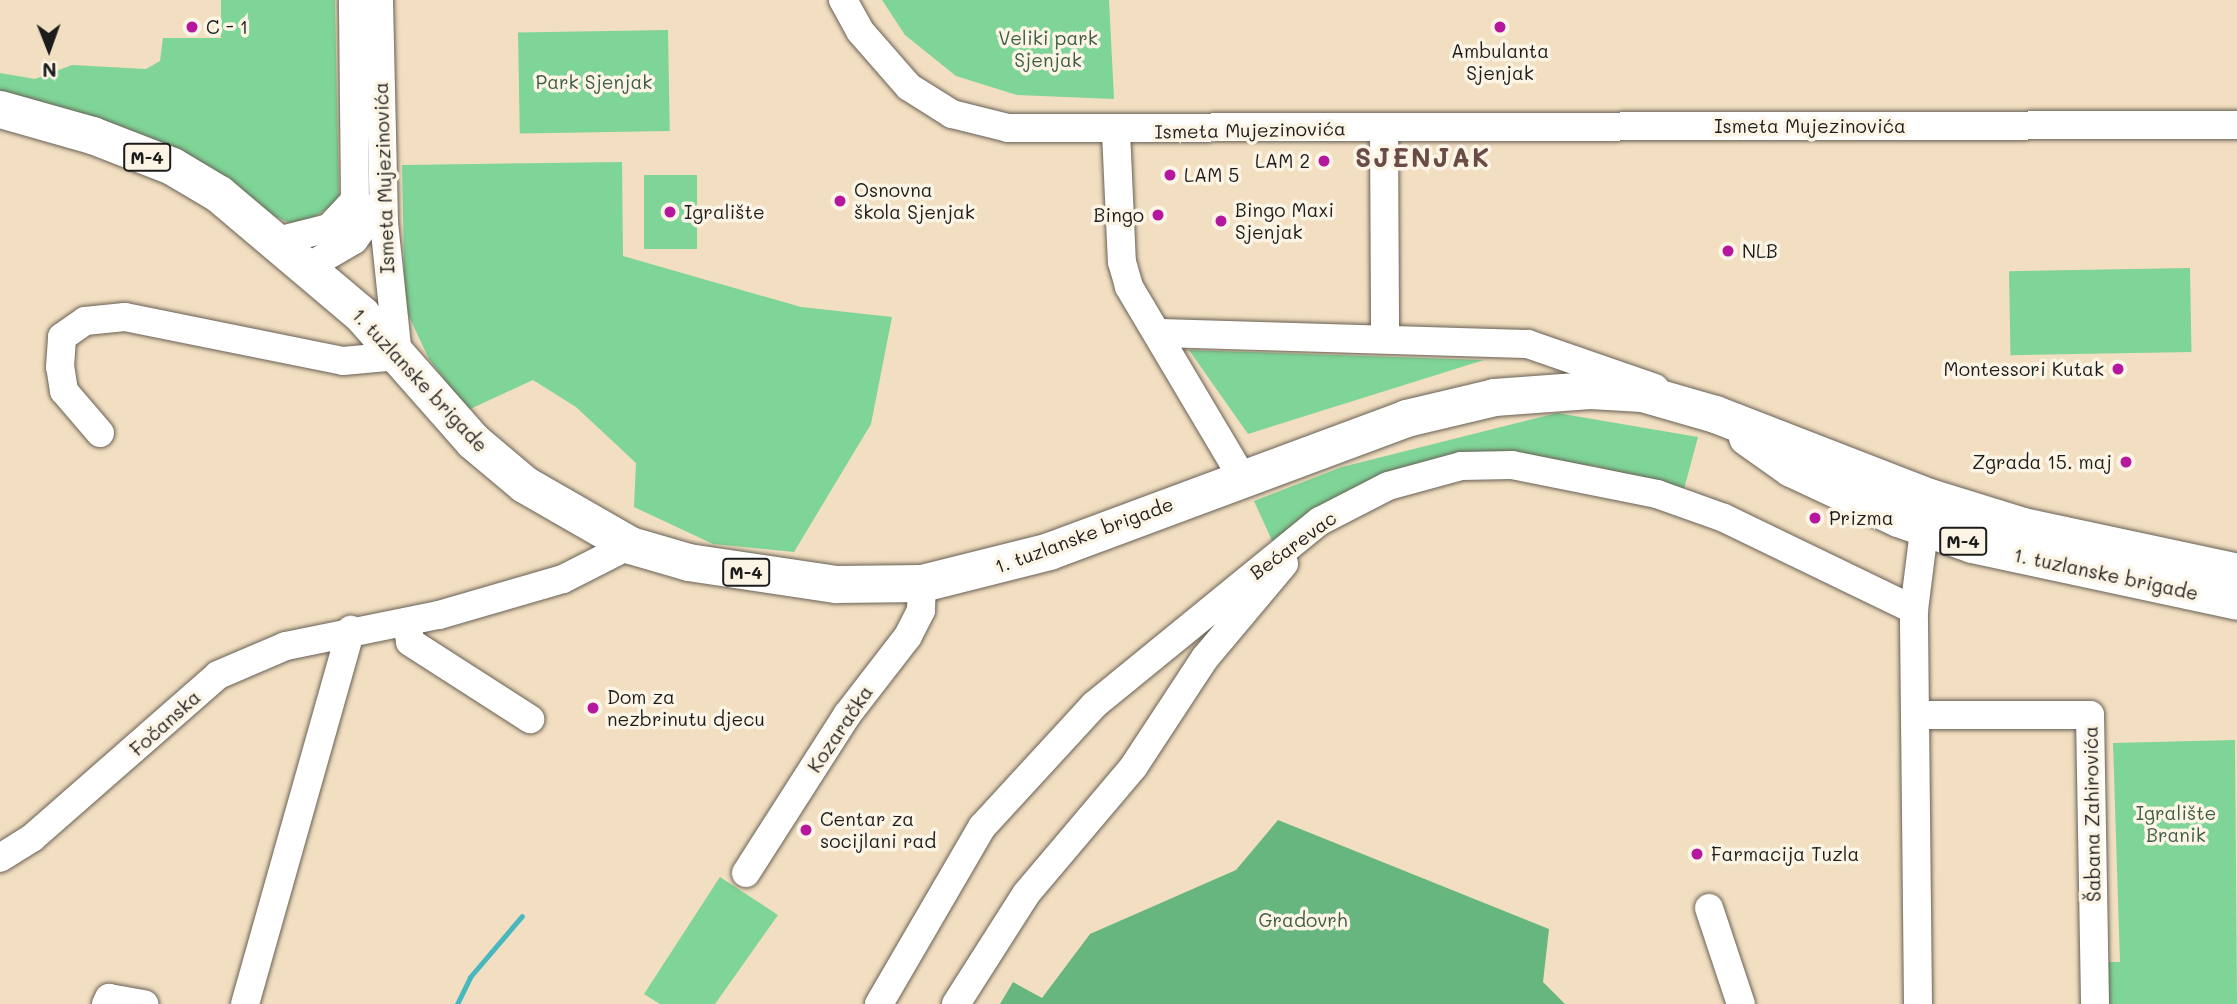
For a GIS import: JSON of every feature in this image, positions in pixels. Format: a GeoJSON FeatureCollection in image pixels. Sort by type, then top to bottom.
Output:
{"type":"FeatureCollection","features":[{"type":"Feature","properties":{"kind":"main road","name":"1. tuzlanske brigade"},"geometry":{"type":"LineString","coordinates":[[0,109],[172,166],[219,194],[308,267],[398,356],[473,441],[524,484],[630,545],[736,571],[836,584],[922,583],[1049,551],[1241,477],[1406,418],[1494,397],[1616,390],[1715,414],[1926,512],[2084,573],[2237,601]]}},
{"type":"Feature","properties":{"kind":"main road","name":"1. tuzlanske brigade"},"geometry":{"type":"LineString","coordinates":[[1926,512],[2146,557],[2237,572]]}},
{"type":"Feature","properties":{"kind":"street","name":"Ismeta Mujezinovića"},"geometry":{"type":"LineString","coordinates":[[277,241],[329,228],[355,200],[352,0]]}},
{"type":"Feature","properties":{"kind":"street","name":"Ismeta Mujezinovića"},"geometry":{"type":"LineString","coordinates":[[379,0],[383,200],[398,356]]}},
{"type":"Feature","properties":{"kind":"street","name":"Ismeta Mujezinovića"},"geometry":{"type":"LineString","coordinates":[[843,0],[886,63],[909,87],[952,114],[1008,128],[1116,132],[1384,128],[2237,125]]}},
{"type":"Feature","properties":{"kind":"street"},"geometry":{"type":"LineString","coordinates":[[1384,128],[1385,336]]}},
{"type":"Feature","properties":{"kind":"street"},"geometry":{"type":"LineString","coordinates":[[1116,132],[1122,262],[1158,333],[1241,477]]}},
{"type":"Feature","properties":{"kind":"street"},"geometry":{"type":"LineString","coordinates":[[308,267],[354,240],[383,200]]}},
{"type":"Feature","properties":{"kind":"street"},"geometry":{"type":"LineString","coordinates":[[100,433],[64,391],[60,367],[62,337],[85,321],[125,317],[343,361],[398,356]]}},
{"type":"Feature","properties":{"kind":"street"},"geometry":{"type":"LineString","coordinates":[[1158,333],[1385,336],[1559,350],[1715,414]]}},
{"type":"Feature","properties":{"kind":"street","name":"Bećarevac"},"geometry":{"type":"LineString","coordinates":[[879,1004],[982,827],[1017,785],[1134,668],[1320,521],[1388,486],[1461,466],[1512,465],[1657,494],[1724,518],[1914,610]]}},
{"type":"Feature","properties":{"kind":"street"},"geometry":{"type":"LineString","coordinates":[[1918,1004],[1914,610],[1926,512]]}},
{"type":"Feature","properties":{"kind":"street"},"geometry":{"type":"LineString","coordinates":[[956,1004],[1026,894],[1170,719],[1205,658],[1320,521]]}},
{"type":"Feature","properties":{"kind":"street","name":"Fočanska"},"geometry":{"type":"LineString","coordinates":[[0,858],[92,787],[218,675],[286,646],[351,630],[407,622],[563,579],[630,545]]}},
{"type":"Feature","properties":{"kind":"street","name":"Kozaračka"},"geometry":{"type":"LineString","coordinates":[[746,873],[847,715],[908,636],[921,610],[922,583]]}},
{"type":"Feature","properties":{"kind":"street"},"geometry":{"type":"LineString","coordinates":[[407,622],[410,642],[530,719]]}},
{"type":"Feature","properties":{"kind":"street"},"geometry":{"type":"LineString","coordinates":[[245,1004],[351,630]]}},
{"type":"Feature","properties":{"kind":"street","name":"Šabana Zahirovića"},"geometry":{"type":"LineString","coordinates":[[1915,715],[2090,715],[2095,1004]]}},
{"type":"Feature","properties":{"kind":"street"},"geometry":{"type":"LineString","coordinates":[[1709,908],[1741,1004]]}},
{"type":"Feature","properties":{"kind":"street"},"geometry":{"type":"LineString","coordinates":[[106,1004],[109,998],[144,1004]]}},
{"type":"Feature","properties":{"kind":"green space"},"geometry":{"type":"Polygon","coordinates":[[[221,0],[335,0],[339,201],[299,227],[0,98],[0,73],[35,79],[72,65],[146,69],[160,61],[163,38],[221,38],[221,0]]]}},
{"type":"Feature","properties":{"kind":"green space","name":"Veliki park Sjenjak"},"geometry":{"type":"Polygon","coordinates":[[[882,0],[1109,0],[1114,99],[1017,95],[956,76],[905,35],[882,0]]]}},
{"type":"Feature","properties":{"kind":"green space","name":"Park Sjenjak"},"geometry":{"type":"Polygon","coordinates":[[[668,30],[670,131],[520,134],[518,33],[668,30]]]}},
{"type":"Feature","properties":{"kind":"green space"},"geometry":{"type":"Polygon","coordinates":[[[622,162],[623,256],[801,307],[892,317],[871,424],[794,552],[713,544],[634,507],[636,463],[576,407],[533,380],[468,410],[429,359],[405,308],[402,165],[622,162]]]}},
{"type":"Feature","properties":{"kind":"green space","name":"Igralište"},"geometry":{"type":"Polygon","coordinates":[[[644,175],[697,175],[697,249],[644,249],[644,175]]]}},
{"type":"Feature","properties":{"kind":"green space"},"geometry":{"type":"Polygon","coordinates":[[[2190,268],[2191,352],[2010,355],[2009,271],[2190,268]]]}},
{"type":"Feature","properties":{"kind":"green space"},"geometry":{"type":"Polygon","coordinates":[[[1189,350],[1484,360],[1248,434],[1189,350]]]}},
{"type":"Feature","properties":{"kind":"green space"},"geometry":{"type":"Polygon","coordinates":[[[1557,413],[1698,437],[1684,489],[1595,466],[1490,455],[1274,545],[1254,501],[1342,467],[1557,413]]]}},
{"type":"Feature","properties":{"kind":"green space","name":"Igralište Branik"},"geometry":{"type":"Polygon","coordinates":[[[2235,740],[2237,1004],[2108,1004],[2108,962],[2120,962],[2113,743],[2235,740]]]}},
{"type":"Feature","properties":{"kind":"green space","name":"Gradovrh"},"geometry":{"type":"Polygon","coordinates":[[[1278,820],[1549,929],[1543,982],[1565,1004],[1000,1004],[1013,982],[1042,998],[1090,934],[1236,870],[1278,820]]]}},
{"type":"Feature","properties":{"kind":"green space"},"geometry":{"type":"Polygon","coordinates":[[[720,877],[778,915],[715,1004],[660,1004],[644,994],[720,877]]]}},
{"type":"Feature","properties":{"kind":"waterway"},"geometry":{"type":"LineString","coordinates":[[457,1004],[470,977],[522,916]]}},
{"type":"Feature","properties":{"kind":"place","name":"C - 1"},"geometry":{"type":"Point","coordinates":[192,27]}},
{"type":"Feature","properties":{"kind":"place","name":"Ambulanta Sjenjak"},"geometry":{"type":"Point","coordinates":[1500,27]}},
{"type":"Feature","properties":{"kind":"place","name":"LAM 2"},"geometry":{"type":"Point","coordinates":[1324,161]}},
{"type":"Feature","properties":{"kind":"place","name":"LAM 5"},"geometry":{"type":"Point","coordinates":[1170,175]}},
{"type":"Feature","properties":{"kind":"place","name":"Osnovna škola Sjenjak"},"geometry":{"type":"Point","coordinates":[840,201]}},
{"type":"Feature","properties":{"kind":"place","name":"Igralište"},"geometry":{"type":"Point","coordinates":[670,212]}},
{"type":"Feature","properties":{"kind":"place","name":"Bingo"},"geometry":{"type":"Point","coordinates":[1158,215]}},
{"type":"Feature","properties":{"kind":"place","name":"Bingo Maxi Sjenjak"},"geometry":{"type":"Point","coordinates":[1221,221]}},
{"type":"Feature","properties":{"kind":"place","name":"NLB"},"geometry":{"type":"Point","coordinates":[1728,251]}},
{"type":"Feature","properties":{"kind":"place","name":"Montessori Kutak"},"geometry":{"type":"Point","coordinates":[2118,369]}},
{"type":"Feature","properties":{"kind":"place","name":"Zgrada 15. maj"},"geometry":{"type":"Point","coordinates":[2126,462]}},
{"type":"Feature","properties":{"kind":"place","name":"Prizma"},"geometry":{"type":"Point","coordinates":[1815,518]}},
{"type":"Feature","properties":{"kind":"place","name":"Dom za nezbrinutu djecu"},"geometry":{"type":"Point","coordinates":[593,708]}},
{"type":"Feature","properties":{"kind":"place","name":"Centar za socijlani rad"},"geometry":{"type":"Point","coordinates":[806,830]}},
{"type":"Feature","properties":{"kind":"place","name":"Farmacija Tuzla"},"geometry":{"type":"Point","coordinates":[1697,854]}},
{"type":"Feature","properties":{"kind":"district","name":"SJENJAK"},"geometry":{"type":"Point","coordinates":[1423,158]}}]}
